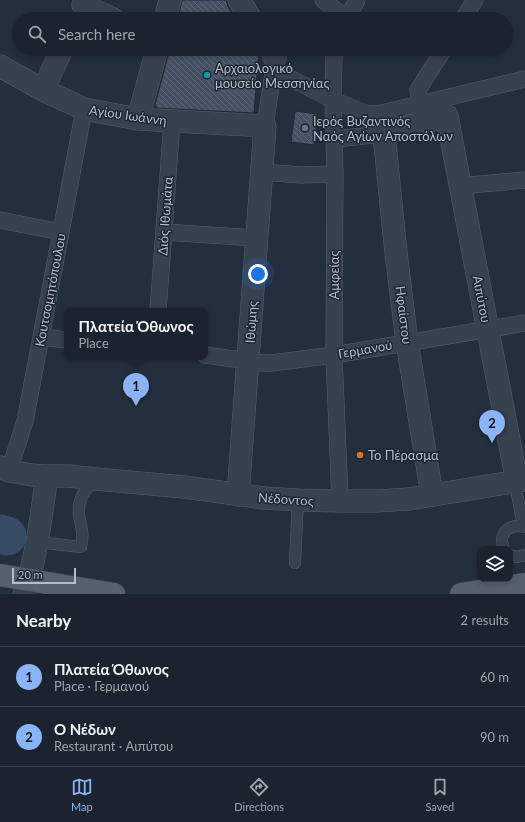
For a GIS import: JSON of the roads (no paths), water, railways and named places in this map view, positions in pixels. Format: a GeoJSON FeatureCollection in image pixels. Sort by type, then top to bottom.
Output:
{"type":"FeatureCollection","features":[{"type":"Feature","properties":{"kind":"main road"},"geometry":{"type":"LineString","coordinates":[[0,575],[26,587],[114,594]]}},
{"type":"Feature","properties":{"kind":"main road"},"geometry":{"type":"LineString","coordinates":[[461,594],[525,584]]}},
{"type":"Feature","properties":{"kind":"street"},"geometry":{"type":"LineString","coordinates":[[167,12],[170,0]]}},
{"type":"Feature","properties":{"kind":"street"},"geometry":{"type":"LineString","coordinates":[[239,0],[247,12]]}},
{"type":"Feature","properties":{"kind":"street"},"geometry":{"type":"LineString","coordinates":[[323,0],[338,12]]}},
{"type":"Feature","properties":{"kind":"street"},"geometry":{"type":"LineString","coordinates":[[351,12],[357,0]]}},
{"type":"Feature","properties":{"kind":"street"},"geometry":{"type":"LineString","coordinates":[[467,12],[475,0]]}},
{"type":"Feature","properties":{"kind":"street"},"geometry":{"type":"LineString","coordinates":[[82,8],[93,12]]}},
{"type":"Feature","properties":{"kind":"street"},"geometry":{"type":"LineString","coordinates":[[43,90],[59,56]]}},
{"type":"Feature","properties":{"kind":"street"},"geometry":{"type":"LineString","coordinates":[[138,118],[155,56]]}},
{"type":"Feature","properties":{"kind":"street","name":"Αμφείας"},"geometry":{"type":"LineString","coordinates":[[334,56],[334,355],[340,501]]}},
{"type":"Feature","properties":{"kind":"street"},"geometry":{"type":"LineString","coordinates":[[421,113],[418,90],[440,56]]}},
{"type":"Feature","properties":{"kind":"street"},"geometry":{"type":"LineString","coordinates":[[265,126],[273,59],[333,100],[365,113],[421,113]]}},
{"type":"Feature","properties":{"kind":"street","name":"Αγίου Ιωάννη"},"geometry":{"type":"LineString","coordinates":[[0,66],[43,90],[84,108],[138,118],[265,126]]}},
{"type":"Feature","properties":{"kind":"street"},"geometry":{"type":"LineString","coordinates":[[334,139],[384,134],[421,113],[525,79]]}},
{"type":"Feature","properties":{"kind":"street","name":"Κουτσομητόπουλου"},"geometry":{"type":"LineString","coordinates":[[4,469],[25,421],[84,108]]}},
{"type":"Feature","properties":{"kind":"street","name":"Αιπύτου"},"geometry":{"type":"LineString","coordinates":[[421,113],[447,116],[519,482]]}},
{"type":"Feature","properties":{"kind":"street","name":"Διός Ιθωμάτα"},"geometry":{"type":"LineString","coordinates":[[158,308],[172,121]]}},
{"type":"Feature","properties":{"kind":"street","name":"Ιθώμης"},"geometry":{"type":"LineString","coordinates":[[238,495],[265,126]]}},
{"type":"Feature","properties":{"kind":"street","name":"Ηφαίστου"},"geometry":{"type":"LineString","coordinates":[[384,134],[407,342],[432,495]]}},
{"type":"Feature","properties":{"kind":"street"},"geometry":{"type":"LineString","coordinates":[[262,172],[301,175],[335,174]]}},
{"type":"Feature","properties":{"kind":"street"},"geometry":{"type":"LineString","coordinates":[[460,186],[525,180]]}},
{"type":"Feature","properties":{"kind":"street"},"geometry":{"type":"LineString","coordinates":[[0,220],[61,232]]}},
{"type":"Feature","properties":{"kind":"street"},"geometry":{"type":"LineString","coordinates":[[164,232],[257,238]]}},
{"type":"Feature","properties":{"kind":"street","name":"Γερμανού"},"geometry":{"type":"LineString","coordinates":[[208,355],[271,363],[334,355],[525,323]]}},
{"type":"Feature","properties":{"kind":"street"},"geometry":{"type":"LineString","coordinates":[[41,337],[64,340]]}},
{"type":"Feature","properties":{"kind":"street","name":"Νέδοντος"},"geometry":{"type":"LineString","coordinates":[[4,469],[32,475],[68,476],[184,487],[238,495],[298,500],[377,501],[432,495],[519,482]]}},
{"type":"Feature","properties":{"kind":"street"},"geometry":{"type":"LineString","coordinates":[[26,587],[37,542],[47,476]]}},
{"type":"Feature","properties":{"kind":"lane"},"geometry":{"type":"LineString","coordinates":[[37,542],[81,547],[82,532],[79,504],[85,491],[96,479]]}},
{"type":"Feature","properties":{"kind":"lane"},"geometry":{"type":"LineString","coordinates":[[503,546],[502,536],[504,532],[511,527],[524,527],[519,482]]}},
{"type":"Feature","properties":{"kind":"lane"},"geometry":{"type":"LineString","coordinates":[[295,563],[298,500]]}},
{"type":"Feature","properties":{"kind":"lane"},"geometry":{"type":"LineString","coordinates":[[513,556],[517,557],[525,555]]}},
{"type":"Feature","properties":{"kind":"waterway"},"geometry":{"type":"LineString","coordinates":[[0,534],[7,536]]}},
{"type":"Feature","properties":{"kind":"place","name":"Αρχαιολογικό μουσείο Μεσσηνίας"},"geometry":{"type":"Point","coordinates":[207,75]}},
{"type":"Feature","properties":{"kind":"place","name":"Ιερός Βυζαντινός Ναός Αγίων Αποστόλων"},"geometry":{"type":"Point","coordinates":[305,128]}},
{"type":"Feature","properties":{"kind":"place","name":"Πλατεία Όθωνος"},"geometry":{"type":"Point","coordinates":[136,406]}},
{"type":"Feature","properties":{"kind":"place","name":"Ο Νέδων"},"geometry":{"type":"Point","coordinates":[492,443]}},
{"type":"Feature","properties":{"kind":"place","name":"Το Πέρασμα"},"geometry":{"type":"Point","coordinates":[360,455]}}]}
